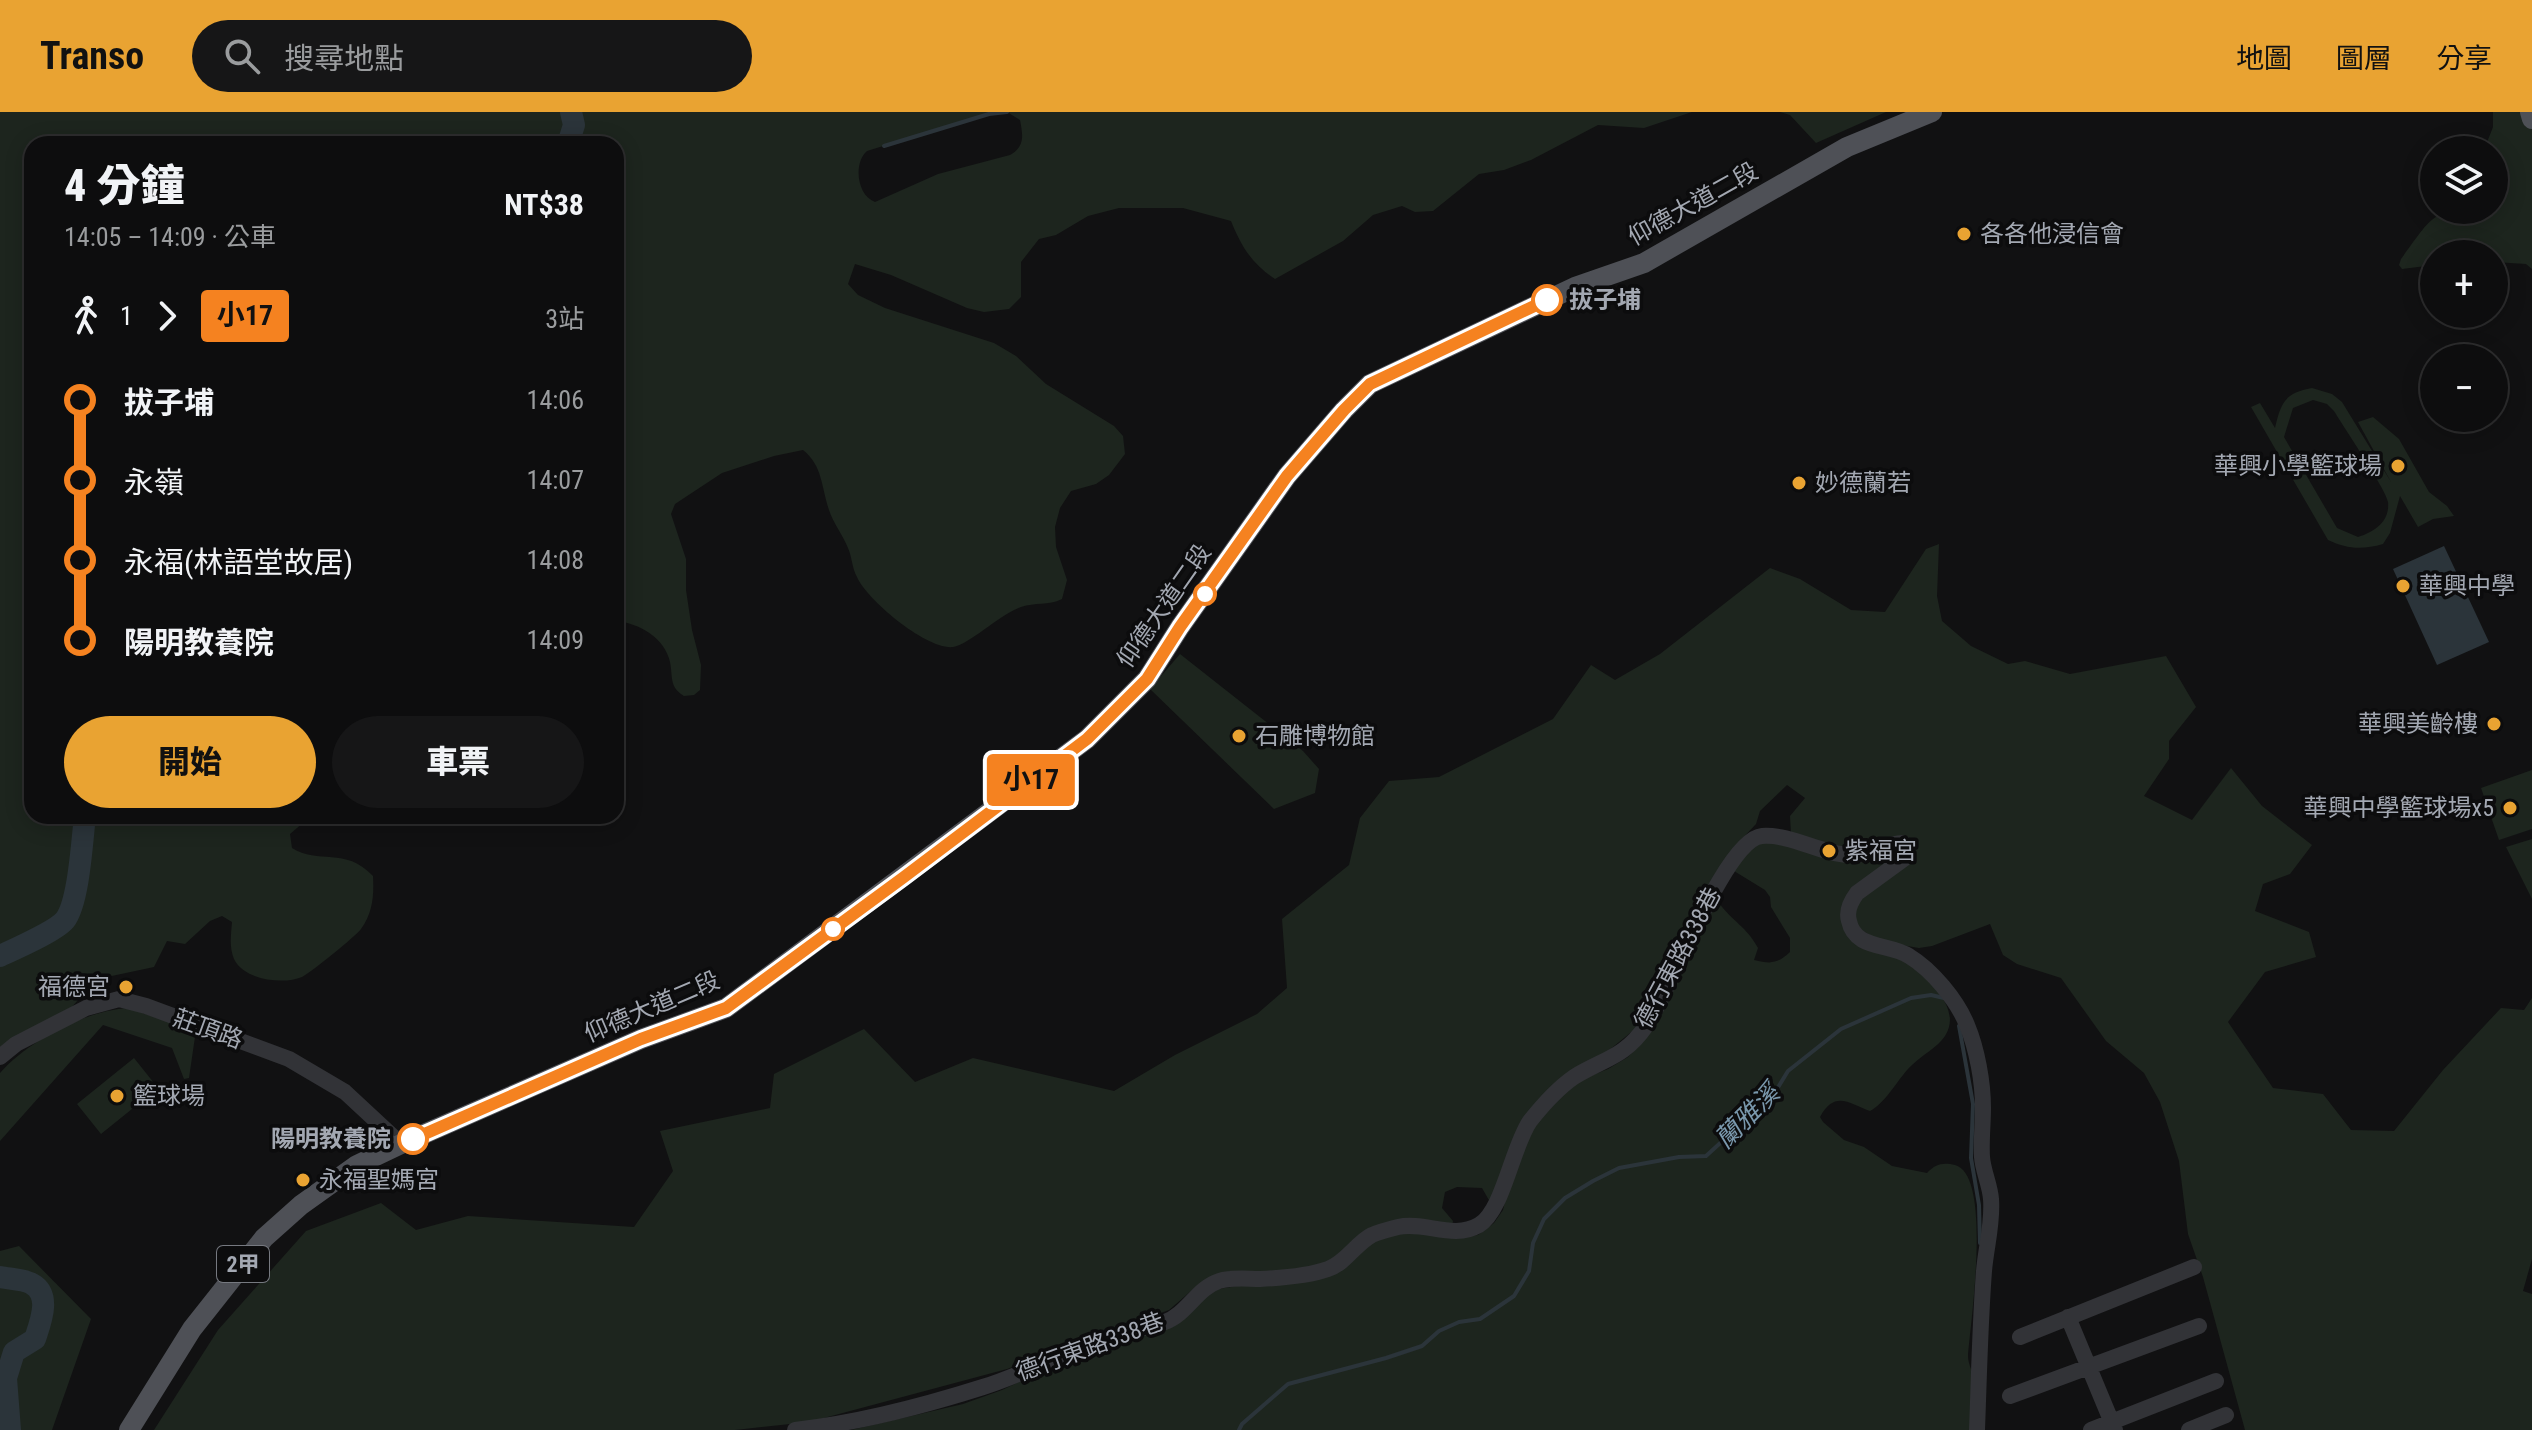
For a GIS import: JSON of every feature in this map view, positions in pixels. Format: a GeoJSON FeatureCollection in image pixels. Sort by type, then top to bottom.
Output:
{"type":"FeatureCollection","features":[{"type":"Feature","properties":{"kind":"main road","name":"仰德大道二段"},"geometry":{"type":"LineString","coordinates":[[129,1430],[192,1329],[264,1238],[301,1205],[346,1173],[401,1144],[641,1039],[726,1008],[1087,739],[1147,679],[1287,476],[1370,384],[1575,287],[1644,263],[1847,147],[1932,112]]}},
{"type":"Feature","properties":{"kind":"main road"},"geometry":{"type":"LineString","coordinates":[[2530,112],[2532,119]]}},
{"type":"Feature","properties":{"kind":"street","name":"德行東路338巷"},"geometry":{"type":"LineString","coordinates":[[795,1430],[854,1421],[986,1386],[1105,1338],[1168,1321],[1183,1311],[1207,1286],[1221,1280],[1280,1278],[1328,1269],[1371,1236],[1402,1226],[1446,1231],[1462,1231],[1478,1226],[1496,1206],[1513,1155],[1535,1115],[1566,1083],[1613,1059],[1645,1027],[1721,878],[1736,855],[1755,837],[1777,836],[1846,855],[1864,854],[1892,844],[1906,845],[1908,851],[1905,858],[1864,887],[1852,900],[1848,918],[1850,926],[1860,939],[1899,950],[1928,972],[1959,1006],[1974,1044],[1983,1104],[1982,1159],[1991,1198],[1990,1234],[1983,1278],[1977,1430]]}},
{"type":"Feature","properties":{"kind":"street","name":"莊頂路"},"geometry":{"type":"LineString","coordinates":[[0,1057],[16,1044],[86,1008],[119,999],[289,1059],[345,1092],[401,1144]]}},
{"type":"Feature","properties":{"kind":"street"},"geometry":{"type":"LineString","coordinates":[[2020,1337],[2194,1267]]}},
{"type":"Feature","properties":{"kind":"street"},"geometry":{"type":"LineString","coordinates":[[2068,1317],[2113,1426]]}},
{"type":"Feature","properties":{"kind":"street"},"geometry":{"type":"LineString","coordinates":[[2010,1396],[2199,1326]]}},
{"type":"Feature","properties":{"kind":"street"},"geometry":{"type":"LineString","coordinates":[[2091,1430],[2113,1426],[2216,1381]]}},
{"type":"Feature","properties":{"kind":"street"},"geometry":{"type":"LineString","coordinates":[[2189,1430],[2226,1415]]}},
{"type":"Feature","properties":{"kind":"shaded area"},"geometry":{"type":"Polygon","coordinates":[[[0,112],[993,112],[867,151],[860,163],[859,179],[864,193],[875,202],[938,174],[1015,152],[1022,140],[1020,120],[1007,112],[1692,112],[1644,128],[1598,125],[1531,160],[1504,170],[1479,174],[1433,211],[1415,212],[1402,206],[1373,215],[1343,241],[1275,279],[1248,254],[1231,221],[1183,208],[1119,208],[1088,216],[1056,235],[1039,239],[1021,262],[1021,297],[1009,309],[984,312],[967,308],[891,275],[855,264],[848,284],[858,295],[885,308],[994,343],[1016,356],[1046,384],[1114,426],[1123,436],[1125,454],[1109,475],[1096,484],[1071,491],[1060,508],[1055,527],[1056,547],[1067,580],[1062,599],[1013,611],[953,647],[928,641],[899,622],[863,587],[831,515],[818,470],[803,450],[722,473],[675,504],[671,514],[686,559],[686,590],[701,665],[700,690],[694,695],[684,696],[674,685],[663,646],[650,633],[624,623],[624,136],[24,136],[24,824],[302,824],[290,834],[292,848],[302,853],[352,861],[373,876],[373,890],[370,910],[361,929],[302,977],[285,981],[265,979],[246,972],[232,954],[232,922],[222,916],[210,921],[185,944],[167,941],[154,967],[107,977],[83,994],[72,1007],[0,1049],[0,112]]]}},
{"type":"Feature","properties":{"kind":"shaded area"},"geometry":{"type":"Polygon","coordinates":[[[1780,112],[1886,112],[1816,143],[1790,115],[1780,112]]]}},
{"type":"Feature","properties":{"kind":"shaded area"},"geometry":{"type":"Polygon","coordinates":[[[2493,112],[2528,112],[2532,130],[2532,269],[2526,264],[2508,263],[2508,240],[2420,240],[2420,267],[2402,269],[2399,265],[2401,259],[2428,224],[2508,224],[2508,136],[2489,136],[2493,112]]]}},
{"type":"Feature","properties":{"kind":"shaded area"},"geometry":{"type":"Polygon","coordinates":[[[2312,388],[2332,394],[2342,402],[2391,482],[2358,422],[2373,417],[2399,439],[2429,492],[2454,516],[2433,519],[2418,527],[2400,496],[2390,533],[2383,544],[2355,548],[2328,540],[2251,407],[2260,403],[2275,428],[2286,400],[2312,388]],[[2313,400],[2293,408],[2284,437],[2337,528],[2358,537],[2384,521],[2388,502],[2364,458],[2327,404],[2313,400]]]}},
{"type":"Feature","properties":{"kind":"shaded area"},"geometry":{"type":"Polygon","coordinates":[[[1939,544],[1937,596],[1942,621],[1971,646],[2008,664],[2025,661],[2070,674],[2166,656],[2196,707],[2169,741],[2169,759],[2144,796],[2192,820],[2231,768],[2262,806],[2312,845],[2290,874],[2263,884],[2255,911],[2309,932],[2316,957],[2265,972],[2228,1022],[2273,1088],[2323,1094],[2351,1130],[2394,1131],[2443,1070],[2501,1008],[2524,1010],[2532,998],[2532,1259],[2523,1291],[2532,1294],[2532,1430],[2245,1430],[2188,1234],[2179,1161],[2160,1102],[2144,1073],[2106,1041],[2061,978],[2017,964],[2003,955],[1990,924],[1919,948],[1866,939],[1854,921],[1858,898],[1911,850],[1852,849],[1791,834],[1790,816],[1805,798],[1787,785],[1760,811],[1756,824],[1740,841],[1708,889],[1635,1029],[1527,1117],[1490,1202],[1482,1188],[1457,1187],[1445,1192],[1442,1208],[1453,1221],[1452,1226],[1406,1220],[1325,1265],[1207,1281],[1169,1310],[1007,1369],[809,1422],[735,1430],[154,1430],[218,1330],[306,1231],[381,1203],[416,1230],[468,1216],[634,1227],[673,1171],[660,1131],[770,1108],[774,1074],[864,1029],[915,1082],[973,1058],[1114,1091],[1175,1055],[1257,1014],[1287,988],[1282,919],[1349,865],[1360,818],[1389,781],[1439,777],[1553,719],[1591,665],[1615,680],[1660,654],[1770,568],[1800,579],[1851,610],[1885,612],[1926,549],[1939,544]]]}},
{"type":"Feature","properties":{"kind":"shaded area"},"geometry":{"type":"Polygon","coordinates":[[[2444,546],[2489,642],[2437,665],[2393,569],[2444,546]]]}},
{"type":"Feature","properties":{"kind":"shaded area"},"geometry":{"type":"Polygon","coordinates":[[[1180,654],[1303,751],[1319,769],[1315,793],[1274,809],[1150,689],[1180,654]]]}},
{"type":"Feature","properties":{"kind":"shaded area","name":"華興中學籃球場x5"},"geometry":{"type":"Polygon","coordinates":[[[2532,770],[2532,829],[2499,840],[2481,788],[2532,770]]]}},
{"type":"Feature","properties":{"kind":"shaded area"},"geometry":{"type":"Polygon","coordinates":[[[2532,839],[2532,899],[2506,847],[2532,839]]]}},
{"type":"Feature","properties":{"kind":"shaded area"},"geometry":{"type":"Polygon","coordinates":[[[1761,842],[1882,854],[1904,850],[1879,872],[1844,919],[1897,953],[1933,985],[1945,1002],[1950,1019],[1945,1036],[1912,1065],[1882,1102],[1870,1111],[1849,1102],[1837,1101],[1831,1103],[1820,1117],[1844,1140],[1864,1147],[1892,1166],[1927,1173],[1936,1166],[1951,1164],[1967,1175],[1976,1222],[1975,1285],[1968,1356],[1975,1386],[1973,1430],[851,1430],[963,1404],[1002,1390],[1065,1360],[1145,1331],[1211,1290],[1332,1272],[1370,1241],[1402,1231],[1464,1237],[1478,1235],[1494,1223],[1503,1210],[1512,1173],[1528,1133],[1575,1082],[1628,1057],[1648,1035],[1713,908],[1719,903],[1749,934],[1758,948],[1754,960],[1774,962],[1790,952],[1790,938],[1771,907],[1770,897],[1765,890],[1734,871],[1746,850],[1761,842]]]}},
{"type":"Feature","properties":{"kind":"shaded area"},"geometry":{"type":"Polygon","coordinates":[[[127,1008],[196,1030],[189,1078],[184,1079],[172,1048],[103,1025],[0,1141],[0,1073],[26,1050],[58,1030],[93,1015],[127,1008]]]}},
{"type":"Feature","properties":{"kind":"shaded area","name":"籃球場"},"geometry":{"type":"Polygon","coordinates":[[[134,1058],[158,1088],[101,1134],[77,1104],[134,1058]]]}},
{"type":"Feature","properties":{"kind":"shaded area"},"geometry":{"type":"Polygon","coordinates":[[[19,1246],[91,1319],[52,1430],[0,1430],[0,1251],[19,1246]]]}},
{"type":"Feature","properties":{"kind":"waterway"},"geometry":{"type":"LineString","coordinates":[[571,112],[574,125],[571,136]]}},
{"type":"Feature","properties":{"kind":"waterway"},"geometry":{"type":"LineString","coordinates":[[884,146],[989,114],[1007,112]]}},
{"type":"Feature","properties":{"kind":"waterway"},"geometry":{"type":"LineString","coordinates":[[0,956],[65,920],[77,886],[84,824]]}},
{"type":"Feature","properties":{"kind":"waterway","name":"蘭雅溪"},"geometry":{"type":"LineString","coordinates":[[1239,1430],[1288,1384],[1422,1346],[1439,1331],[1459,1322],[1480,1319],[1514,1296],[1529,1271],[1533,1243],[1544,1219],[1565,1198],[1619,1168],[1679,1157],[1706,1156],[1774,1094],[1788,1071],[1841,1029],[1911,998],[1931,995],[1944,998]]}},
{"type":"Feature","properties":{"kind":"waterway","name":"蘭雅溪"},"geometry":{"type":"LineString","coordinates":[[1959,1026],[1973,1104],[1971,1158],[1979,1205],[1980,1243]]}},
{"type":"Feature","properties":{"kind":"waterway"},"geometry":{"type":"LineString","coordinates":[[0,1277],[32,1284],[42,1295],[43,1302],[35,1339],[14,1352],[6,1378],[10,1430]]}},
{"type":"Feature","properties":{"kind":"bus line","name":"小17"},"geometry":{"type":"LineString","coordinates":[[413,1139],[641,1039],[726,1008],[904,877],[1087,739],[1147,679],[1287,476],[1370,384],[1547,300]]}},
{"type":"Feature","properties":{"kind":"place","name":"各各他浸信會"},"geometry":{"type":"Point","coordinates":[1964,234]}},
{"type":"Feature","properties":{"kind":"place","name":"拔子埔"},"geometry":{"type":"Point","coordinates":[1547,300]}},
{"type":"Feature","properties":{"kind":"place","name":"華興小學籃球場"},"geometry":{"type":"Point","coordinates":[2398,466]}},
{"type":"Feature","properties":{"kind":"place","name":"妙德蘭若"},"geometry":{"type":"Point","coordinates":[1799,483]}},
{"type":"Feature","properties":{"kind":"place","name":"華興中學"},"geometry":{"type":"Point","coordinates":[2403,586]}},
{"type":"Feature","properties":{"kind":"place","name":"華興美齡樓"},"geometry":{"type":"Point","coordinates":[2494,724]}},
{"type":"Feature","properties":{"kind":"place","name":"石雕博物館"},"geometry":{"type":"Point","coordinates":[1239,736]}},
{"type":"Feature","properties":{"kind":"place","name":"華興中學籃球場x5"},"geometry":{"type":"Point","coordinates":[2510,808]}},
{"type":"Feature","properties":{"kind":"place","name":"紫福宮"},"geometry":{"type":"Point","coordinates":[1829,851]}},
{"type":"Feature","properties":{"kind":"place","name":"福德宮"},"geometry":{"type":"Point","coordinates":[126,987]}},
{"type":"Feature","properties":{"kind":"place","name":"籃球場"},"geometry":{"type":"Point","coordinates":[117,1096]}},
{"type":"Feature","properties":{"kind":"place","name":"陽明教養院"},"geometry":{"type":"Point","coordinates":[413,1139]}},
{"type":"Feature","properties":{"kind":"place","name":"永福聖媽宮"},"geometry":{"type":"Point","coordinates":[303,1180]}}]}
